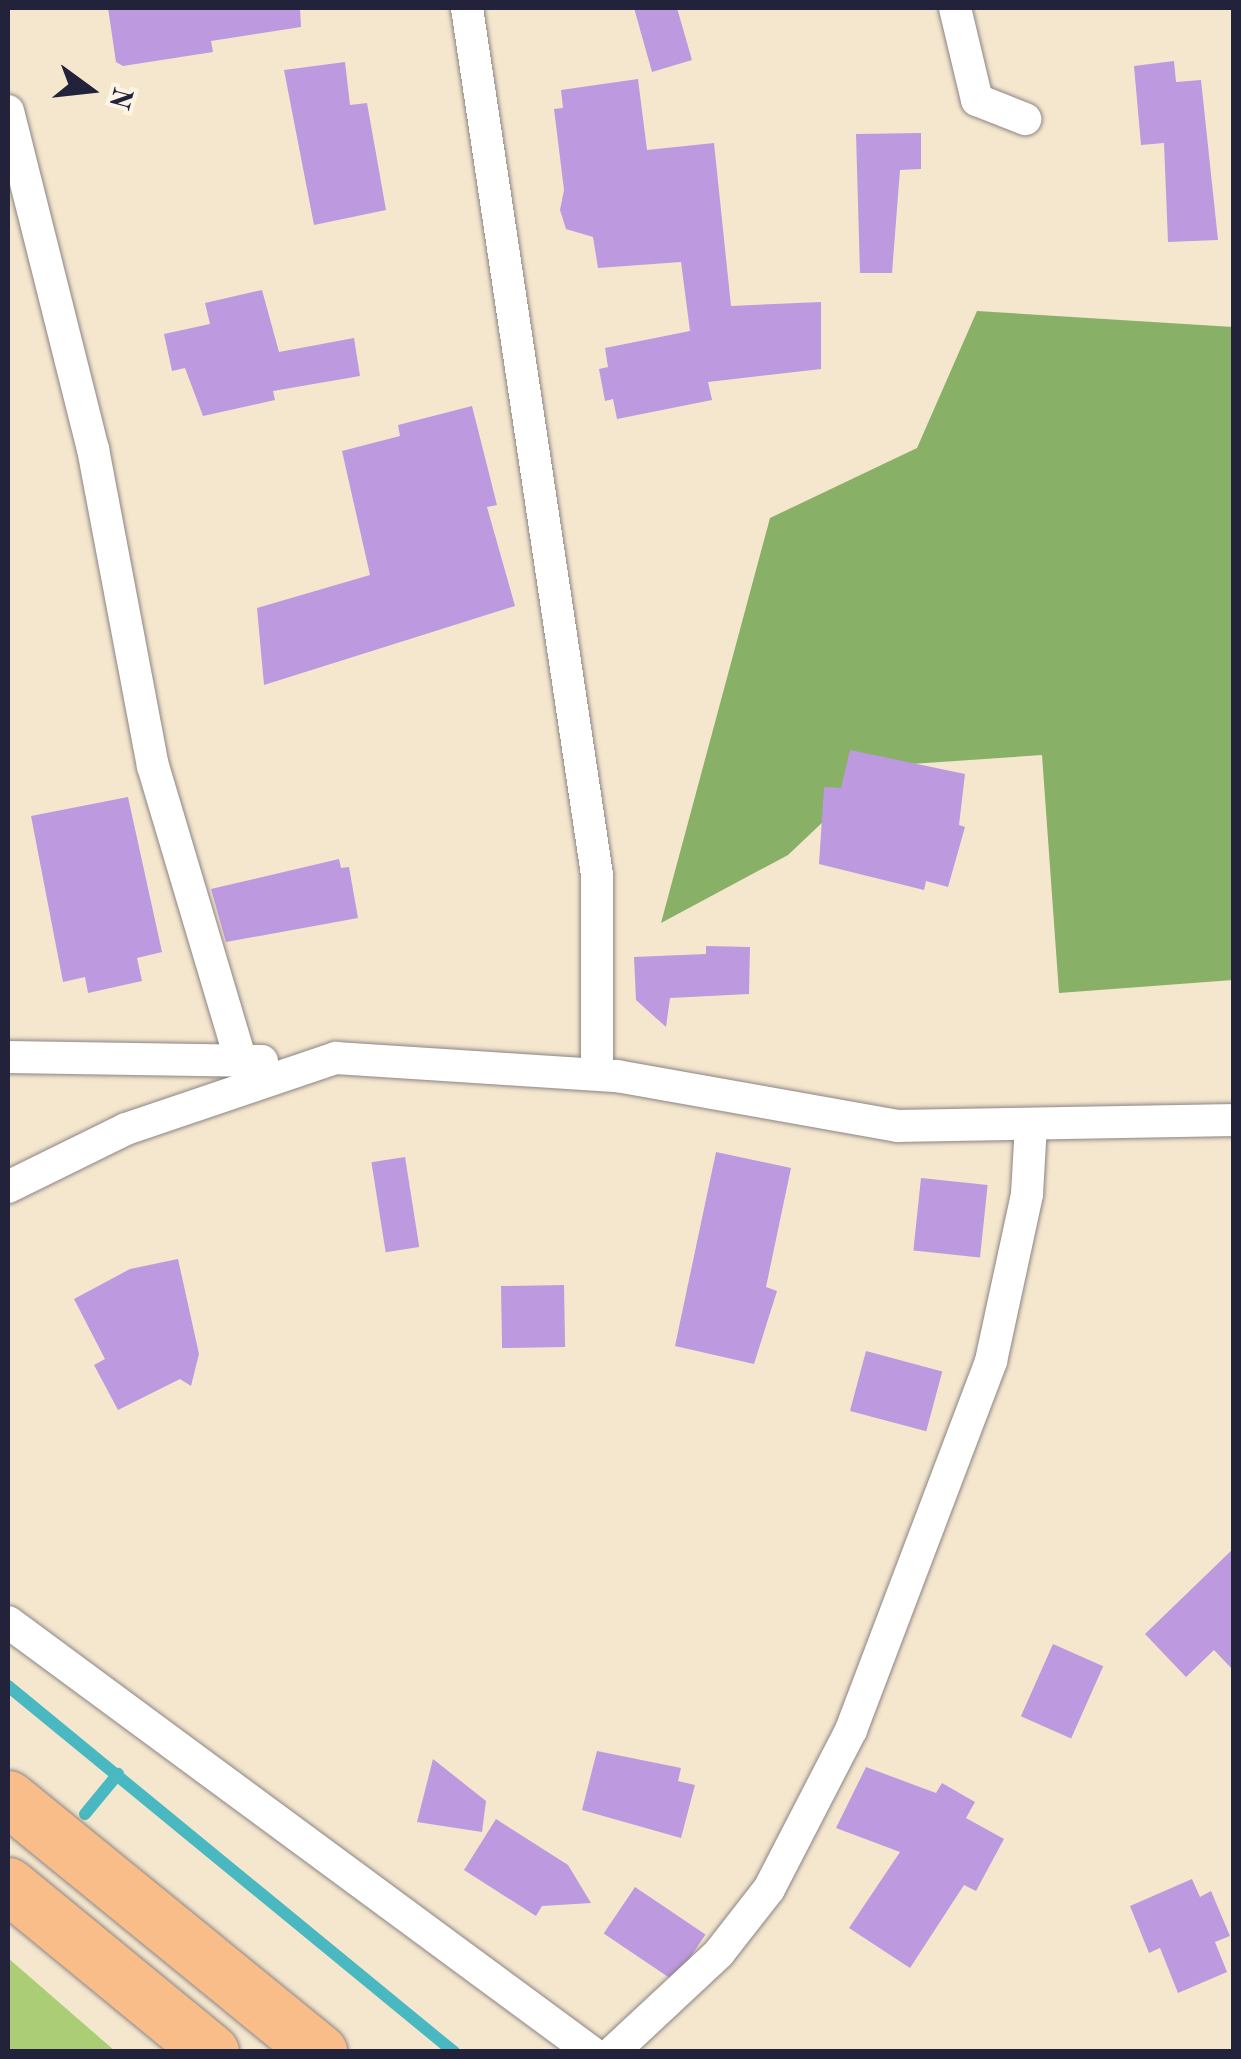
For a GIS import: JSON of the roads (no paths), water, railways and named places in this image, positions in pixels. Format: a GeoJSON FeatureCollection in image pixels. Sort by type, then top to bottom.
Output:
{"type":"FeatureCollection","features":[{"type":"Feature","properties":{"kind":"highway"},"geometry":{"type":"LineString","coordinates":[[8,1798],[319,2052]]}},
{"type":"Feature","properties":{"kind":"highway"},"geometry":{"type":"LineString","coordinates":[[8,1885],[211,2052]]}},
{"type":"Feature","properties":{"kind":"street"},"geometry":{"type":"LineString","coordinates":[[468,8],[597,875],[597,1073]]}},
{"type":"Feature","properties":{"kind":"street"},"geometry":{"type":"LineString","coordinates":[[955,8],[977,100],[1026,118]]}},
{"type":"Feature","properties":{"kind":"street"},"geometry":{"type":"LineString","coordinates":[[8,111],[93,449],[154,766],[241,1062]]}},
{"type":"Feature","properties":{"kind":"street"},"geometry":{"type":"LineString","coordinates":[[8,1057],[241,1062],[336,1058],[597,1073],[898,1126],[1234,1120]]}},
{"type":"Feature","properties":{"kind":"street"},"geometry":{"type":"LineString","coordinates":[[8,1187],[126,1130],[336,1058]]}},
{"type":"Feature","properties":{"kind":"street"},"geometry":{"type":"LineString","coordinates":[[613,2052],[720,1953],[768,1889],[851,1730],[991,1361],[1027,1194],[1031,1124]]}},
{"type":"Feature","properties":{"kind":"street"},"geometry":{"type":"LineString","coordinates":[[8,1622],[373,1885],[591,2052]]}},
{"type":"Feature","properties":{"kind":"waterway"},"geometry":{"type":"LineString","coordinates":[[8,1686],[454,2052]]}},
{"type":"Feature","properties":{"kind":"waterway"},"geometry":{"type":"LineString","coordinates":[[85,1814],[118,1774]]}}]}
